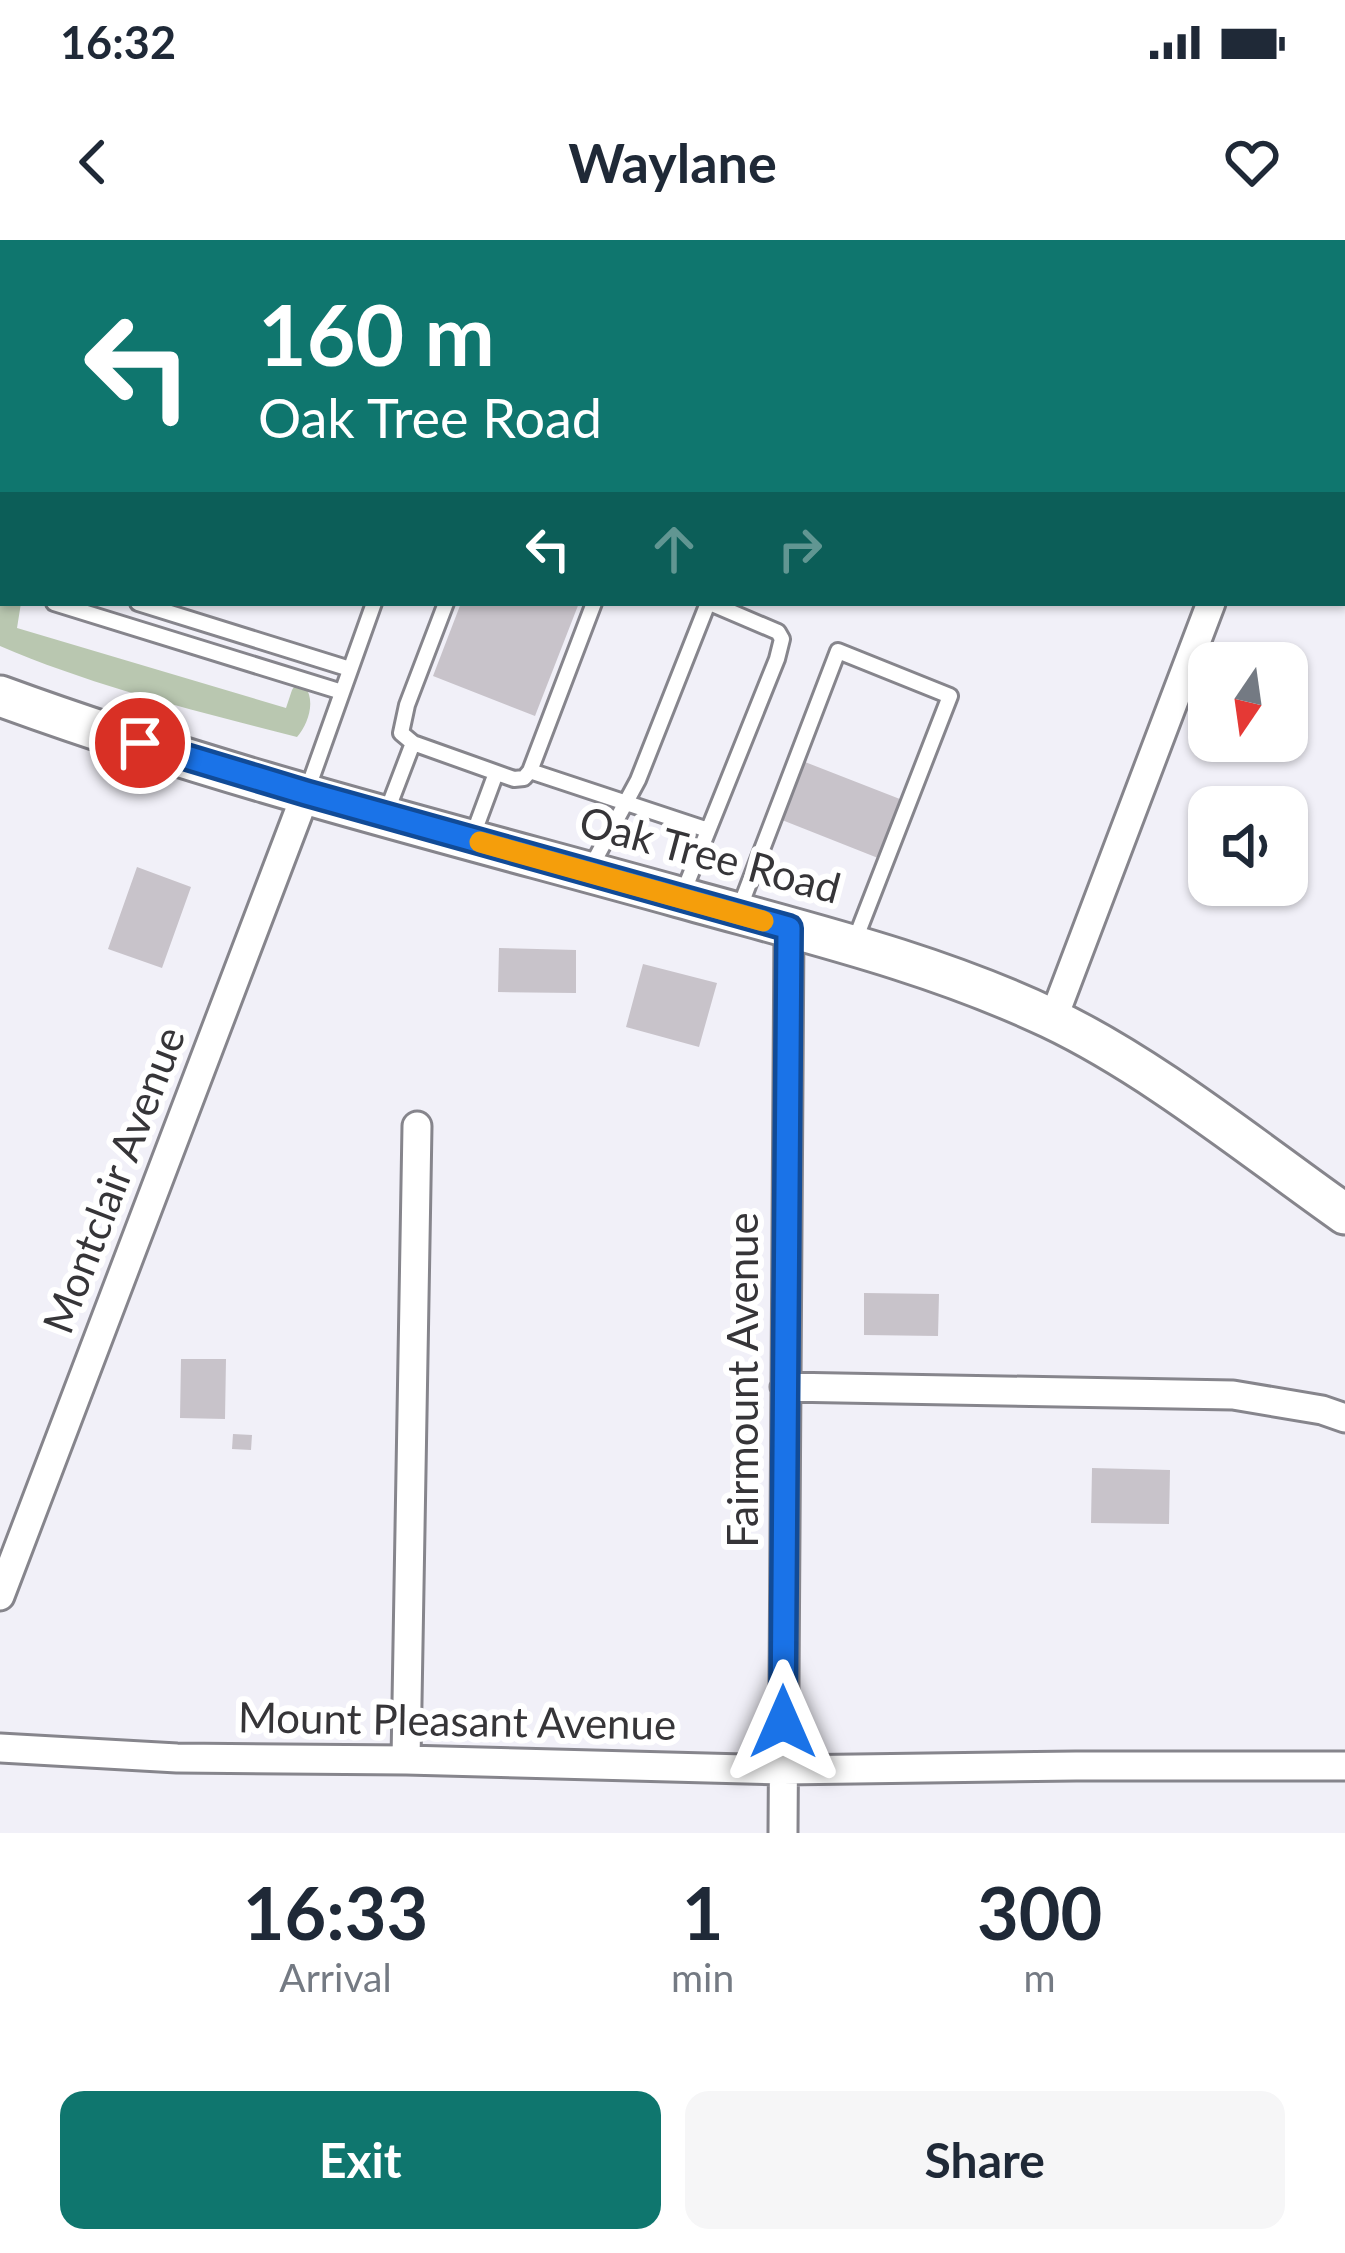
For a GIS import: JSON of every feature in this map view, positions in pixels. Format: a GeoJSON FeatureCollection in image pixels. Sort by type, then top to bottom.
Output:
{"type":"FeatureCollection","features":[{"type":"Feature","properties":{"kind":"main road","name":"Oak Tree Road"},"geometry":{"type":"LineString","coordinates":[[0,696],[306,793],[854,945],[952,977],[1053,1019],[1146,1073],[1345,1214]]}},
{"type":"Feature","properties":{"kind":"street"},"geometry":{"type":"LineString","coordinates":[[1053,1019],[1210,606]]}},
{"type":"Feature","properties":{"kind":"street","name":"Montclair Avenue"},"geometry":{"type":"LineString","coordinates":[[0,1596],[306,793]]}},
{"type":"Feature","properties":{"kind":"street","name":"Fairmount Avenue"},"geometry":{"type":"LineString","coordinates":[[783,1833],[789,928]]}},
{"type":"Feature","properties":{"kind":"street"},"geometry":{"type":"LineString","coordinates":[[406,1760],[417,1126]]}},
{"type":"Feature","properties":{"kind":"street"},"geometry":{"type":"LineString","coordinates":[[785,1387],[1233,1395],[1345,1418]]}},
{"type":"Feature","properties":{"kind":"street","name":"Mount Pleasant Avenue"},"geometry":{"type":"LineString","coordinates":[[0,1748],[177,1758],[783,1770],[1345,1766]]}},
{"type":"Feature","properties":{"kind":"lane"},"geometry":{"type":"LineString","coordinates":[[63,606],[342,692]]}},
{"type":"Feature","properties":{"kind":"lane"},"geometry":{"type":"LineString","coordinates":[[148,606],[350,669]]}},
{"type":"Feature","properties":{"kind":"lane"},"geometry":{"type":"LineString","coordinates":[[306,793],[373,606]]}},
{"type":"Feature","properties":{"kind":"lane"},"geometry":{"type":"LineString","coordinates":[[445,606],[401,727],[405,739],[519,779],[530,771],[593,606]]}},
{"type":"Feature","properties":{"kind":"lane"},"geometry":{"type":"LineString","coordinates":[[588,872],[638,779],[708,606]]}},
{"type":"Feature","properties":{"kind":"lane"},"geometry":{"type":"LineString","coordinates":[[681,898],[782,639],[778,632],[716,606]]}},
{"type":"Feature","properties":{"kind":"lane"},"geometry":{"type":"LineString","coordinates":[[738,914],[838,651],[950,696],[854,945]]}},
{"type":"Feature","properties":{"kind":"lane"},"geometry":{"type":"LineString","coordinates":[[385,815],[413,743]]}},
{"type":"Feature","properties":{"kind":"lane"},"geometry":{"type":"LineString","coordinates":[[530,771],[708,830]]}},
{"type":"Feature","properties":{"kind":"lane"},"geometry":{"type":"LineString","coordinates":[[471,839],[496,772]]}},
{"type":"Feature","properties":{"kind":"green space"},"geometry":{"type":"Polygon","coordinates":[[[0,606],[21,606],[17,628],[286,708],[296,684],[305,686],[310,706],[297,737],[147,697],[0,646],[0,606]]]}},
{"type":"Feature","properties":{"kind":"building"},"geometry":{"type":"Polygon","coordinates":[[[460,606],[578,606],[535,716],[433,676],[460,606]]]}},
{"type":"Feature","properties":{"kind":"building"},"geometry":{"type":"Polygon","coordinates":[[[805,762],[905,801],[883,860],[782,820],[805,762]]]}},
{"type":"Feature","properties":{"kind":"building"},"geometry":{"type":"Polygon","coordinates":[[[137,867],[191,887],[162,968],[108,949],[137,867]]]}},
{"type":"Feature","properties":{"kind":"building"},"geometry":{"type":"Polygon","coordinates":[[[499,948],[576,950],[576,993],[498,992],[499,948]]]}},
{"type":"Feature","properties":{"kind":"building"},"geometry":{"type":"Polygon","coordinates":[[[643,964],[717,983],[699,1047],[626,1027],[643,964]]]}},
{"type":"Feature","properties":{"kind":"building"},"geometry":{"type":"Polygon","coordinates":[[[864,1293],[939,1294],[938,1336],[864,1335],[864,1293]]]}},
{"type":"Feature","properties":{"kind":"building"},"geometry":{"type":"Polygon","coordinates":[[[181,1359],[226,1359],[225,1419],[180,1418],[181,1359]]]}},
{"type":"Feature","properties":{"kind":"building"},"geometry":{"type":"Polygon","coordinates":[[[233,1434],[252,1435],[251,1450],[232,1449],[233,1434]]]}},
{"type":"Feature","properties":{"kind":"building"},"geometry":{"type":"Polygon","coordinates":[[[1092,1468],[1170,1470],[1169,1524],[1091,1523],[1092,1468]]]}},
{"type":"Feature","properties":{"kind":"slow traffic"},"geometry":{"type":"LineString","coordinates":[[480,842],[763,921]]}},
{"type":"Feature","properties":{"kind":"route"},"geometry":{"type":"LineString","coordinates":[[140,743],[789,928],[783,1722]]}}]}
